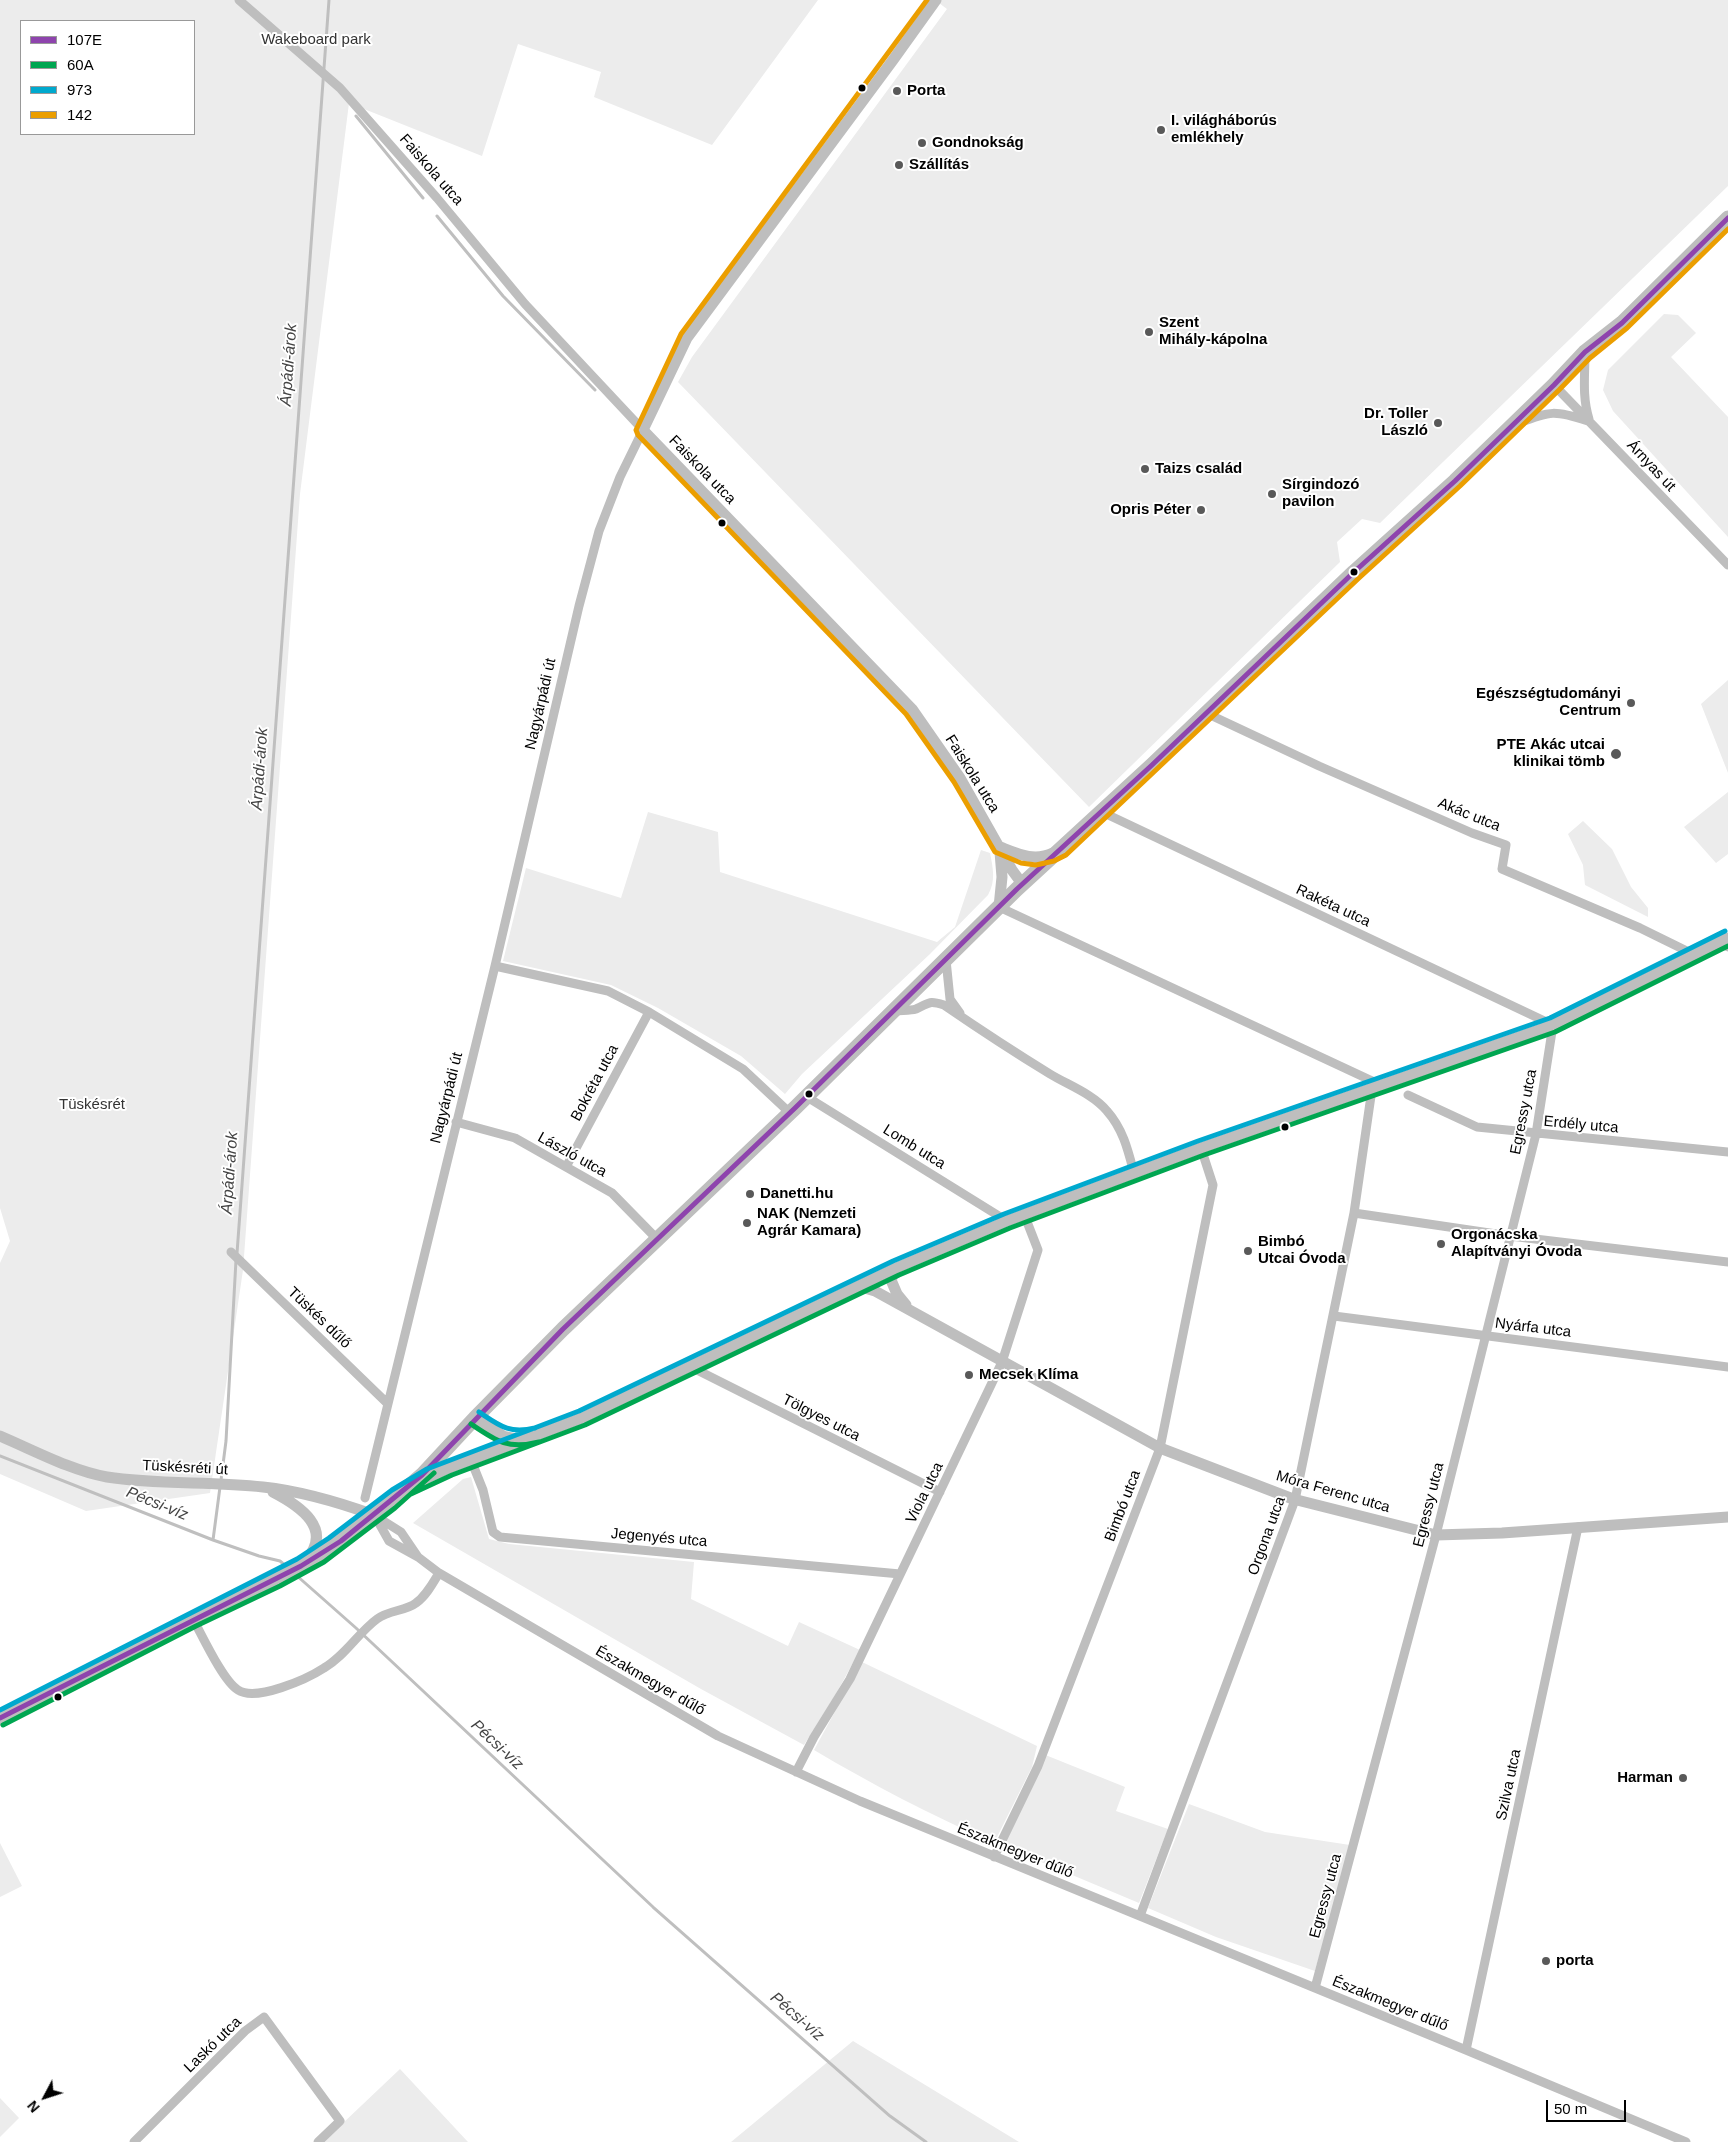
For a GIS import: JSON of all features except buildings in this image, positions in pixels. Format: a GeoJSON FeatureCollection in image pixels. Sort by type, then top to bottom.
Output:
{"type":"FeatureCollection","features":[{"type":"Feature","properties":{"kind":"main road"},"geometry":{"type":"LineString","coordinates":[[0,1718],[301,1566],[341,1541],[408,1488],[563,1330],[790,1114],[999,907],[1102,812],[1360,566],[1442,493],[1586,352],[1622,323],[1728,218]]}},
{"type":"Feature","properties":{"kind":"street","name":"Faiskola utca"},"geometry":{"type":"LineString","coordinates":[[239,0],[340,88],[437,198],[525,304],[643,430],[912,709],[960,778],[1018,880],[1023,885]]}},
{"type":"Feature","properties":{"kind":"street","name":"Nagyárpádi út"},"geometry":{"type":"LineString","coordinates":[[365,1498],[495,966],[579,606],[597,540],[620,477],[687,338],[894,60],[936,0]]}},
{"type":"Feature","properties":{"kind":"street"},"geometry":{"type":"LineString","coordinates":[[1586,352],[1584,385],[1586,407],[1590,422]]}},
{"type":"Feature","properties":{"kind":"street","name":"Árnyas út"},"geometry":{"type":"LineString","coordinates":[[1554,385],[1728,565]]}},
{"type":"Feature","properties":{"kind":"street"},"geometry":{"type":"LineString","coordinates":[[1512,426],[1545,413],[1568,415],[1590,422]]}},
{"type":"Feature","properties":{"kind":"street","name":"Akác utca"},"geometry":{"type":"LineString","coordinates":[[1206,713],[1472,833],[1506,845],[1502,868],[1640,928],[1695,955]]}},
{"type":"Feature","properties":{"kind":"street","name":"Rakéta utca"},"geometry":{"type":"LineString","coordinates":[[1102,812],[1553,1024]]}},
{"type":"Feature","properties":{"kind":"street"},"geometry":{"type":"LineString","coordinates":[[1061,850],[1042,858],[1030,857],[1000,847],[1002,877],[999,907],[1378,1087]]}},
{"type":"Feature","properties":{"kind":"street"},"geometry":{"type":"LineString","coordinates":[[408,1488],[470,1460],[582,1418],[896,1268],[1007,1221],[1201,1148],[1553,1024],[1695,955],[1725,943]]}},
{"type":"Feature","properties":{"kind":"street"},"geometry":{"type":"LineString","coordinates":[[946,960],[950,999],[962,1016],[977,1028]]}},
{"type":"Feature","properties":{"kind":"street"},"geometry":{"type":"LineString","coordinates":[[495,966],[608,991],[649,1012],[743,1069],[790,1114]]}},
{"type":"Feature","properties":{"kind":"street"},"geometry":{"type":"LineString","coordinates":[[894,1011],[915,1010],[926,1002],[935,1002],[1050,1075],[1081,1091],[1106,1109],[1126,1140],[1134,1173]]}},
{"type":"Feature","properties":{"kind":"street","name":"Bokréta utca"},"geometry":{"type":"LineString","coordinates":[[566,1167],[649,1012]]}},
{"type":"Feature","properties":{"kind":"street","name":"Egressy utca"},"geometry":{"type":"LineString","coordinates":[[1315,1988],[1436,1535],[1536,1134],[1553,1024]]}},
{"type":"Feature","properties":{"kind":"street","name":"Orgona utca"},"geometry":{"type":"LineString","coordinates":[[1140,1916],[1295,1500],[1334,1316],[1378,1087]]}},
{"type":"Feature","properties":{"kind":"street","name":"Erdély utca"},"geometry":{"type":"LineString","coordinates":[[1408,1095],[1477,1127],[1728,1152]]}},
{"type":"Feature","properties":{"kind":"street","name":"Lomb utca"},"geometry":{"type":"LineString","coordinates":[[807,1097],[1007,1221]]}},
{"type":"Feature","properties":{"kind":"street","name":"László utca"},"geometry":{"type":"LineString","coordinates":[[456,1122],[515,1138],[612,1193],[658,1240]]}},
{"type":"Feature","properties":{"kind":"street","name":"Bimbó utca"},"geometry":{"type":"LineString","coordinates":[[994,1857],[1038,1766],[1160,1448],[1213,1185],[1201,1148]]}},
{"type":"Feature","properties":{"kind":"street"},"geometry":{"type":"LineString","coordinates":[[1354,1213],[1510,1236],[1728,1262]]}},
{"type":"Feature","properties":{"kind":"street","name":"Viola utca"},"geometry":{"type":"LineString","coordinates":[[796,1772],[814,1737],[850,1679],[1002,1362],[1038,1250],[1024,1214]]}},
{"type":"Feature","properties":{"kind":"street","name":"Tüskés dűlő"},"geometry":{"type":"LineString","coordinates":[[235,1256],[388,1404]]}},
{"type":"Feature","properties":{"kind":"street","name":"Móra Ferenc utca"},"geometry":{"type":"LineString","coordinates":[[896,1268],[891,1280],[897,1294],[910,1310]]}},
{"type":"Feature","properties":{"kind":"street","name":"Móra Ferenc utca"},"geometry":{"type":"LineString","coordinates":[[858,1286],[875,1291],[1160,1448],[1295,1500],[1436,1535],[1502,1533],[1728,1517]]}},
{"type":"Feature","properties":{"kind":"street","name":"Nyárfa utca"},"geometry":{"type":"LineString","coordinates":[[1334,1316],[1728,1367]]}},
{"type":"Feature","properties":{"kind":"street","name":"Tölgyes utca"},"geometry":{"type":"LineString","coordinates":[[690,1367],[940,1492]]}},
{"type":"Feature","properties":{"kind":"street"},"geometry":{"type":"LineString","coordinates":[[475,1418],[503,1436],[513,1439],[522,1440],[537,1435]]}},
{"type":"Feature","properties":{"kind":"street","name":"Tüskésréti út"},"geometry":{"type":"LineString","coordinates":[[0,1436],[105,1477],[263,1487],[347,1505],[374,1514]]}},
{"type":"Feature","properties":{"kind":"street","name":"Jegenyés utca"},"geometry":{"type":"LineString","coordinates":[[470,1460],[483,1490],[493,1532],[500,1538],[900,1574]]}},
{"type":"Feature","properties":{"kind":"street"},"geometry":{"type":"LineString","coordinates":[[263,1487],[296,1506],[313,1524],[317,1532],[318,1541],[301,1566]]}},
{"type":"Feature","properties":{"kind":"street"},"geometry":{"type":"LineString","coordinates":[[374,1514],[389,1541],[418,1557]]}},
{"type":"Feature","properties":{"kind":"street","name":"Északmegyer dűlő"},"geometry":{"type":"LineString","coordinates":[[374,1514],[401,1532],[418,1557],[439,1573],[718,1736],[898,1818],[1686,2142]]}},
{"type":"Feature","properties":{"kind":"street","name":"Szilva utca"},"geometry":{"type":"LineString","coordinates":[[1466,2050],[1578,1527]]}},
{"type":"Feature","properties":{"kind":"street"},"geometry":{"type":"LineString","coordinates":[[193,1619],[209,1651],[237,1690],[247,1694],[259,1694],[324,1668],[370,1626],[389,1612],[415,1604],[439,1573]]}},
{"type":"Feature","properties":{"kind":"street","name":"Laskó utca"},"geometry":{"type":"LineString","coordinates":[[134,2142],[245,2031],[264,2017],[340,2121],[318,2142]]}},
{"type":"Feature","properties":{"kind":"green space"},"geometry":{"type":"Polygon","coordinates":[[[0,0],[818,0],[712,145],[594,97],[601,72],[518,44],[482,156],[349,103],[300,494],[243,1270],[210,1493],[86,1511],[0,1474],[0,1263],[10,1241],[0,1208],[0,0]]]}},
{"type":"Feature","properties":{"kind":"green space"},"geometry":{"type":"Polygon","coordinates":[[[935,0],[1728,0],[1728,186],[1380,523],[1362,519],[1337,542],[1340,562],[1089,807],[678,382],[692,357],[947,9],[935,0]]]}},
{"type":"Feature","properties":{"kind":"green space"},"geometry":{"type":"Polygon","coordinates":[[[1664,314],[1678,315],[1696,333],[1671,357],[1728,417],[1728,537],[1613,411],[1603,390],[1608,370],[1664,314]]]}},
{"type":"Feature","properties":{"kind":"green space"},"geometry":{"type":"Polygon","coordinates":[[[1728,680],[1728,773],[1701,704],[1728,680]]]}},
{"type":"Feature","properties":{"kind":"green space"},"geometry":{"type":"Polygon","coordinates":[[[1728,792],[1728,854],[1716,863],[1684,827],[1728,792]]]}},
{"type":"Feature","properties":{"kind":"green space"},"geometry":{"type":"Polygon","coordinates":[[[648,812],[718,832],[720,872],[937,942],[955,927],[981,850],[990,853],[993,869],[991,890],[930,954],[802,1074],[785,1094],[741,1056],[658,1008],[611,985],[503,961],[526,868],[621,898],[648,812]]]}},
{"type":"Feature","properties":{"kind":"green space"},"geometry":{"type":"Polygon","coordinates":[[[1583,821],[1612,849],[1631,887],[1648,908],[1648,917],[1585,885],[1583,865],[1568,834],[1583,821]]]}},
{"type":"Feature","properties":{"kind":"green space"},"geometry":{"type":"Polygon","coordinates":[[[471,1477],[489,1539],[509,1544],[694,1562],[691,1599],[788,1646],[799,1622],[860,1650],[837,1692],[804,1745],[701,1689],[413,1523],[463,1479],[471,1477]]]}},
{"type":"Feature","properties":{"kind":"green space"},"geometry":{"type":"Polygon","coordinates":[[[862,1662],[1037,1746],[1032,1767],[994,1843],[902,1799],[814,1750],[862,1662]]]}},
{"type":"Feature","properties":{"kind":"green space"},"geometry":{"type":"Polygon","coordinates":[[[1043,1754],[1125,1787],[1116,1811],[1168,1829],[1139,1903],[1003,1846],[1043,1754]]]}},
{"type":"Feature","properties":{"kind":"green space"},"geometry":{"type":"Polygon","coordinates":[[[1189,1804],[1265,1832],[1350,1845],[1315,1971],[1216,1937],[1148,1908],[1189,1804]]]}},
{"type":"Feature","properties":{"kind":"green space"},"geometry":{"type":"Polygon","coordinates":[[[0,1843],[22,1886],[0,1897],[0,1843]]]}},
{"type":"Feature","properties":{"kind":"green space"},"geometry":{"type":"Polygon","coordinates":[[[853,2041],[1019,2142],[731,2142],[853,2041]]]}},
{"type":"Feature","properties":{"kind":"green space"},"geometry":{"type":"Polygon","coordinates":[[[400,2069],[468,2142],[323,2142],[400,2069]]]}},
{"type":"Feature","properties":{"kind":"green space"},"geometry":{"type":"Polygon","coordinates":[[[0,2098],[19,2118],[0,2137],[0,2098]]]}},
{"type":"Feature","properties":{"kind":"waterway","name":"Árpádi-árok"},"geometry":{"type":"LineString","coordinates":[[237,1253],[329,0]]}},
{"type":"Feature","properties":{"kind":"waterway"},"geometry":{"type":"LineString","coordinates":[[356,116],[423,198]]}},
{"type":"Feature","properties":{"kind":"waterway"},"geometry":{"type":"LineString","coordinates":[[437,216],[503,296],[595,390]]}},
{"type":"Feature","properties":{"kind":"waterway","name":"Árpádi-árok"},"geometry":{"type":"LineString","coordinates":[[221,1480],[226,1441],[236,1260]]}},
{"type":"Feature","properties":{"kind":"waterway","name":"Pécsi-víz"},"geometry":{"type":"LineString","coordinates":[[0,1456],[213,1540],[259,1556],[280,1561],[287,1567]]}},
{"type":"Feature","properties":{"kind":"waterway","name":"Árpádi-árok"},"geometry":{"type":"LineString","coordinates":[[213,1540],[220,1487]]}},
{"type":"Feature","properties":{"kind":"waterway","name":"Pécsi-víz"},"geometry":{"type":"LineString","coordinates":[[296,1575],[356,1628],[653,1907],[890,2116],[926,2142]]}},
{"type":"Feature","properties":{"kind":"transit line","name":"142"},"geometry":{"type":"LineString","coordinates":[[927,0],[681,334],[636,430],[638,435],[906,714],[954,782],[995,852],[1021,863],[1036,865],[1054,861],[1066,855],[1359,578],[1460,486],[1590,358],[1627,328],[1728,229]]}},
{"type":"Feature","properties":{"kind":"transit line","name":"107E"},"geometry":{"type":"LineString","coordinates":[[0,1718],[301,1566],[341,1541],[422,1475],[563,1329],[795,1108],[1017,889],[1152,765],[1354,572],[1455,481],[1554,385],[1585,352],[1622,323],[1728,218]]}},
{"type":"Feature","properties":{"kind":"transit line","name":"973"},"geometry":{"type":"LineString","coordinates":[[0,1710],[297,1559],[329,1538],[392,1490],[427,1469],[579,1411],[893,1261],[1004,1214],[1198,1141],[1550,1018],[1725,931]]}},
{"type":"Feature","properties":{"kind":"transit line","name":"60A"},"geometry":{"type":"LineString","coordinates":[[411,1494],[452,1475],[585,1425],[899,1275],[1010,1228],[1204,1155],[1555,1032],[1728,946]]}},
{"type":"Feature","properties":{"kind":"transit line","name":"973"},"geometry":{"type":"LineString","coordinates":[[479,1412],[505,1428],[518,1430],[535,1428]]}},
{"type":"Feature","properties":{"kind":"transit line","name":"60A"},"geometry":{"type":"LineString","coordinates":[[471,1424],[495,1439],[510,1444],[519,1445],[539,1442]]}},
{"type":"Feature","properties":{"kind":"transit line","name":"60A"},"geometry":{"type":"LineString","coordinates":[[3,1725],[324,1562],[395,1508],[434,1473]]}},
{"type":"Feature","properties":{"kind":"place","name":"Porta"},"geometry":{"type":"Point","coordinates":[897,91]}},
{"type":"Feature","properties":{"kind":"place","name":"I. világháborús emlékhely"},"geometry":{"type":"Point","coordinates":[1161,130]}},
{"type":"Feature","properties":{"kind":"place","name":"Gondnokság"},"geometry":{"type":"Point","coordinates":[922,143]}},
{"type":"Feature","properties":{"kind":"place","name":"Szállítás"},"geometry":{"type":"Point","coordinates":[899,165]}},
{"type":"Feature","properties":{"kind":"place","name":"Szent Mihály-kápolna"},"geometry":{"type":"Point","coordinates":[1149,332]}},
{"type":"Feature","properties":{"kind":"place","name":"Dr. Toller László"},"geometry":{"type":"Point","coordinates":[1438,423]}},
{"type":"Feature","properties":{"kind":"place","name":"Taizs család"},"geometry":{"type":"Point","coordinates":[1145,469]}},
{"type":"Feature","properties":{"kind":"place","name":"Sírgindozó pavilon"},"geometry":{"type":"Point","coordinates":[1272,494]}},
{"type":"Feature","properties":{"kind":"place","name":"Opris Péter"},"geometry":{"type":"Point","coordinates":[1201,510]}},
{"type":"Feature","properties":{"kind":"place","name":"Egészségtudományi Centrum"},"geometry":{"type":"Point","coordinates":[1631,703]}},
{"type":"Feature","properties":{"kind":"place","name":"PTE Akác utcai klinikai tömb"},"geometry":{"type":"Point","coordinates":[1616,754]}},
{"type":"Feature","properties":{"kind":"place","name":"Danetti.hu"},"geometry":{"type":"Point","coordinates":[750,1194]}},
{"type":"Feature","properties":{"kind":"place","name":"NAK (Nemzeti Agrár Kamara)"},"geometry":{"type":"Point","coordinates":[747,1223]}},
{"type":"Feature","properties":{"kind":"place","name":"Orgonácska Alapítványi Óvoda"},"geometry":{"type":"Point","coordinates":[1441,1244]}},
{"type":"Feature","properties":{"kind":"place","name":"Bimbó Utcai Óvoda"},"geometry":{"type":"Point","coordinates":[1248,1251]}},
{"type":"Feature","properties":{"kind":"place","name":"Mecsek Klíma"},"geometry":{"type":"Point","coordinates":[969,1375]}},
{"type":"Feature","properties":{"kind":"place","name":"Harman"},"geometry":{"type":"Point","coordinates":[1683,1778]}},
{"type":"Feature","properties":{"kind":"place","name":"porta"},"geometry":{"type":"Point","coordinates":[1546,1961]}},
{"type":"Feature","properties":{"kind":"park label","name":"Wakeboard park"},"geometry":{"type":"Point","coordinates":[316,40]}},
{"type":"Feature","properties":{"kind":"park label","name":"Tüskésrét"},"geometry":{"type":"Point","coordinates":[92,1105]}}]}
